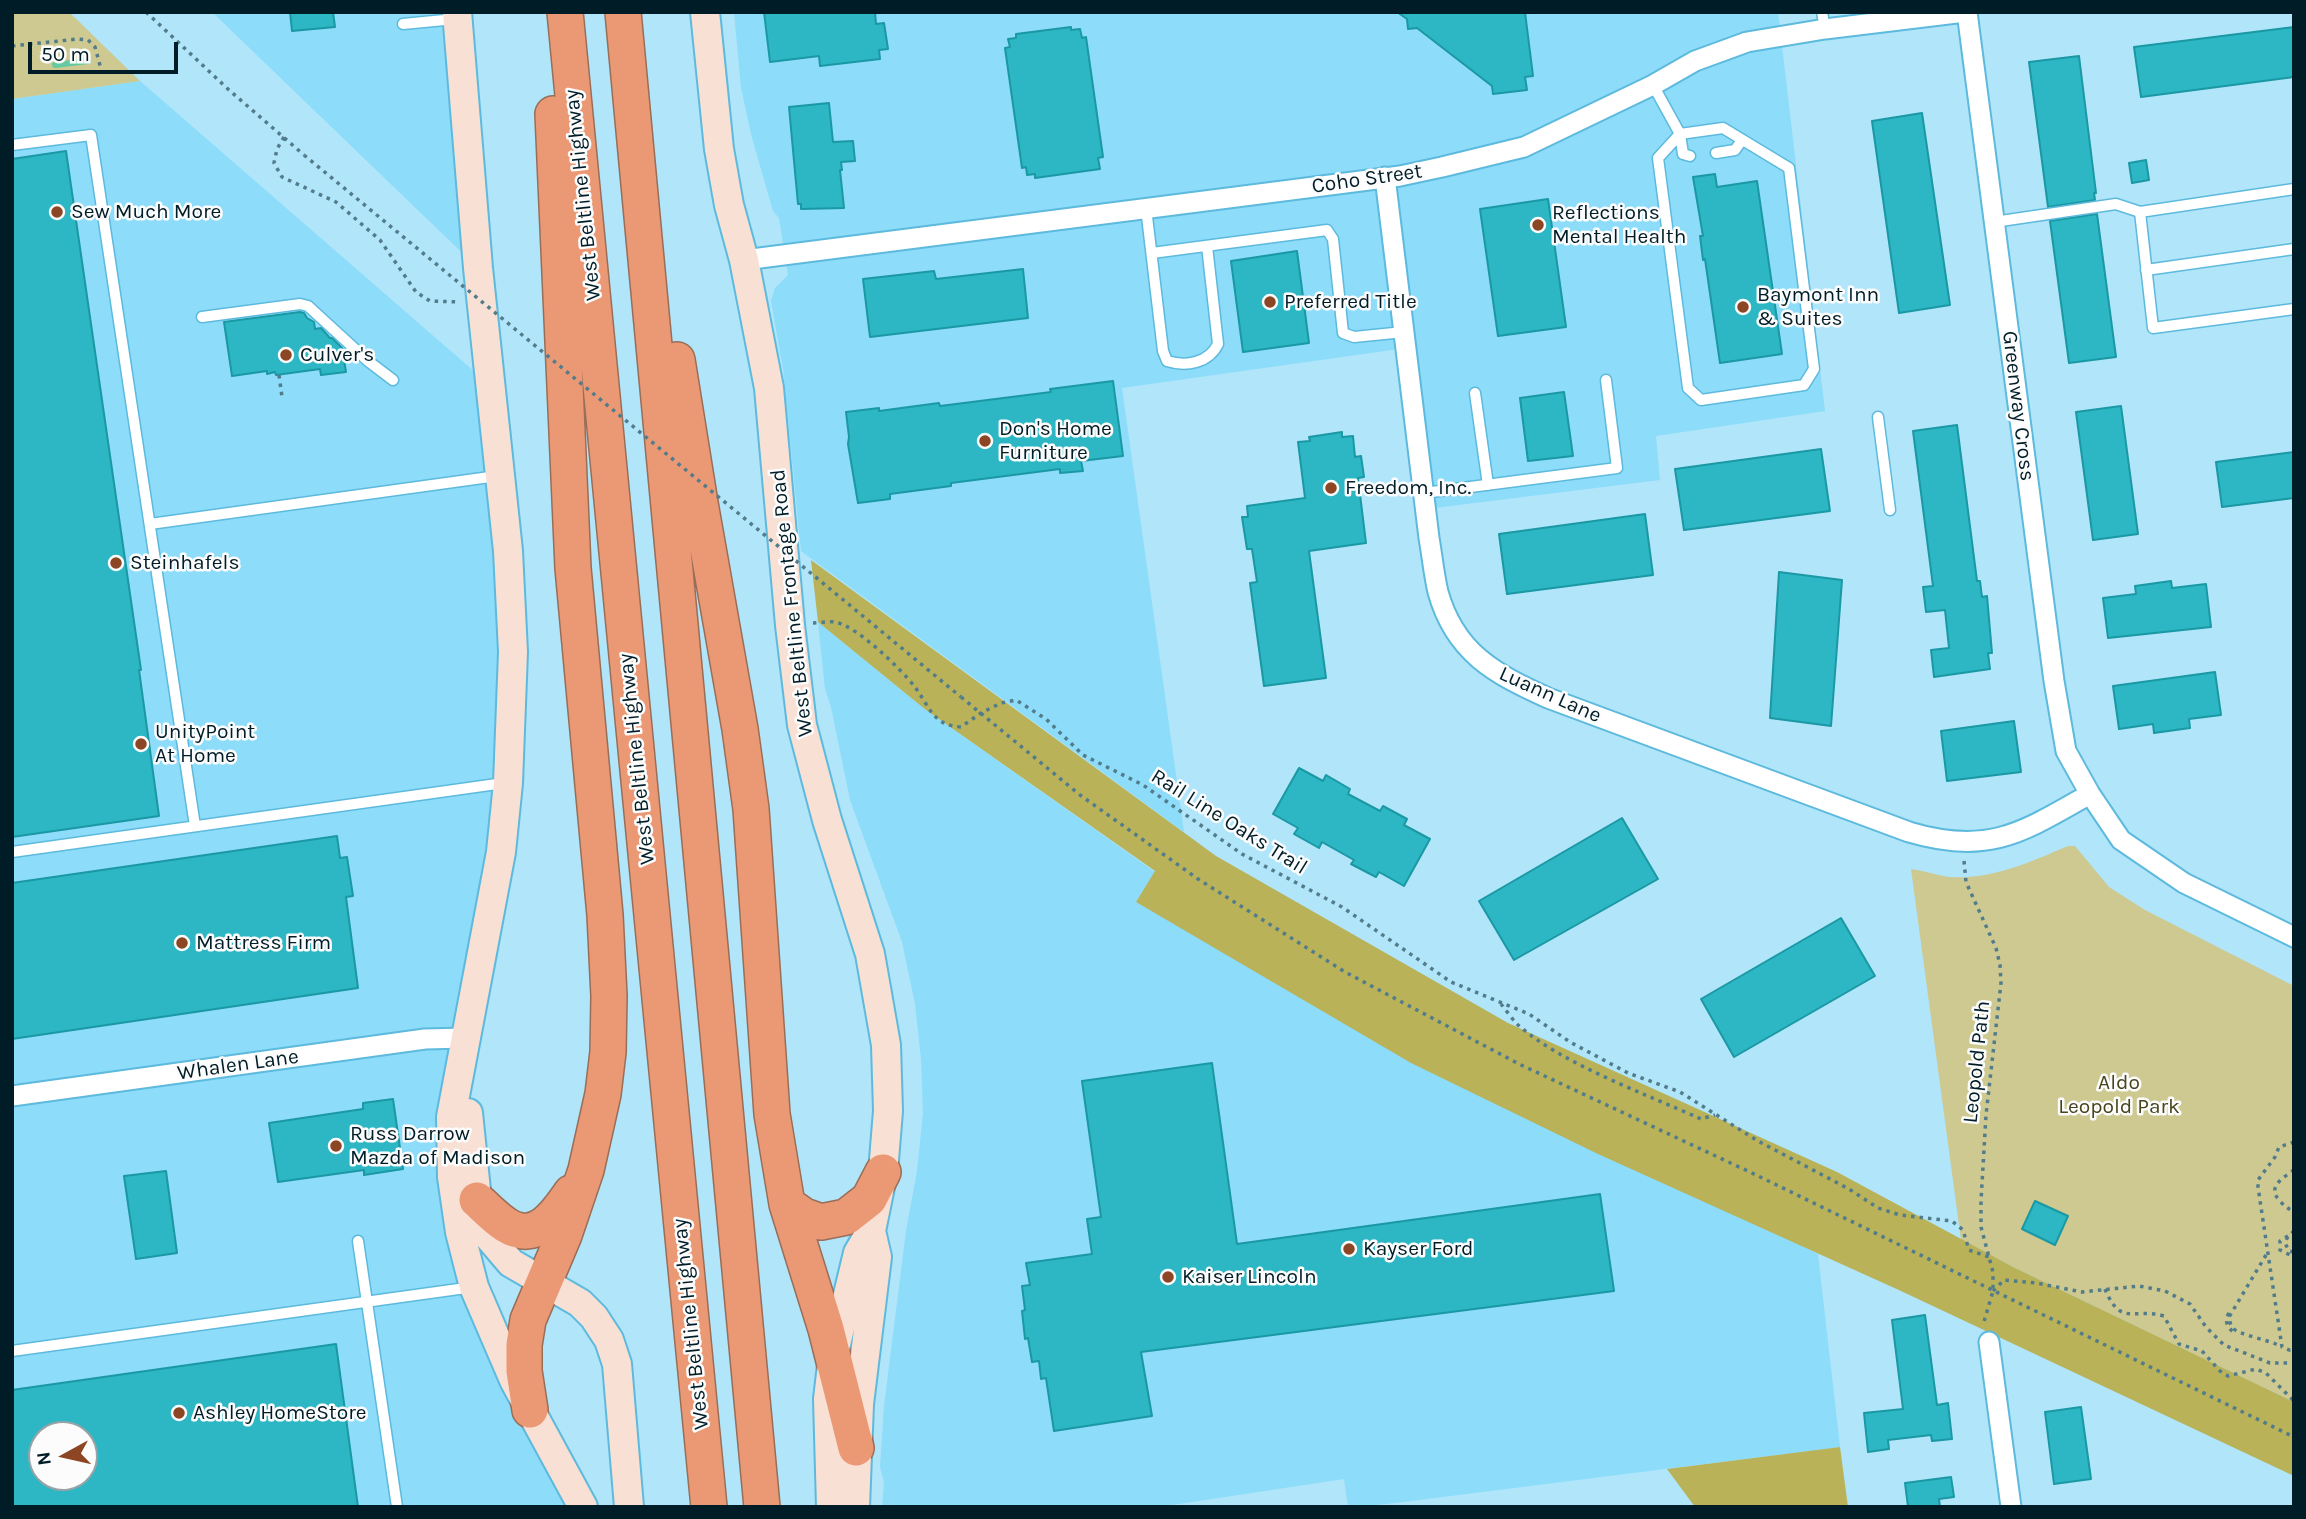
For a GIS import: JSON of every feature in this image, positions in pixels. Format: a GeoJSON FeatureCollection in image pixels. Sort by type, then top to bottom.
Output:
{"type":"FeatureCollection","features":[{"type":"Feature","properties":{"kind":"highway"},"geometry":{"type":"LineString","coordinates":[[530,1410],[524,1371],[528,1320],[586,1170],[603,1094],[608,1052],[609,996],[605,915],[573,568],[550,12]]}},
{"type":"Feature","properties":{"kind":"highway","name":"West Beltline Highway"},"geometry":{"type":"LineString","coordinates":[[565,12],[709,1507]]}},
{"type":"Feature","properties":{"kind":"highway"},"geometry":{"type":"LineString","coordinates":[[624,22],[700,503],[740,729],[753,835],[772,1114],[787,1204],[833,1357],[856,1448]]}},
{"type":"Feature","properties":{"kind":"highway"},"geometry":{"type":"LineString","coordinates":[[624,22],[762,1507]]}},
{"type":"Feature","properties":{"kind":"highway"},"geometry":{"type":"LineString","coordinates":[[477,1199],[507,1226],[525,1231],[542,1227],[559,1210],[586,1170]]}},
{"type":"Feature","properties":{"kind":"highway"},"geometry":{"type":"LineString","coordinates":[[787,1204],[804,1216],[821,1222],[846,1217],[869,1199],[883,1172]]}},
{"type":"Feature","properties":{"kind":"street","name":"West Beltline Frontage Road"},"geometry":{"type":"LineString","coordinates":[[705,12],[719,149],[769,388],[790,625],[802,725],[827,820],[870,954],[882,1014],[888,1075],[883,1172],[871,1231],[858,1253],[833,1357],[828,1399],[831,1507]]}},
{"type":"Feature","properties":{"kind":"street","name":"Coho Street"},"geometry":{"type":"LineString","coordinates":[[744,260],[1385,177],[1443,167],[1524,147],[1653,85],[1695,61],[1747,43],[1824,21],[1966,12]]}},
{"type":"Feature","properties":{"kind":"street","name":"Greenway Cross"},"geometry":{"type":"LineString","coordinates":[[1966,12],[2057,706],[2066,751],[2121,840],[2184,883],[2294,937]]}},
{"type":"Feature","properties":{"kind":"street"},"geometry":{"type":"LineString","coordinates":[[458,15],[482,309],[508,551],[513,652],[508,783],[493,897],[451,1117],[452,1177],[460,1232],[474,1287],[498,1345],[530,1410],[583,1507]]}},
{"type":"Feature","properties":{"kind":"street","name":"Luann Lane"},"geometry":{"type":"LineString","coordinates":[[1385,177],[1439,593],[1451,623],[1467,647],[1484,665],[1548,698],[1935,840],[1961,843],[1992,841],[2026,830],[2090,793]]}},
{"type":"Feature","properties":{"kind":"street"},"geometry":{"type":"LineString","coordinates":[[464,1038],[477,1199],[488,1236],[511,1263],[580,1303],[594,1317],[609,1340],[617,1364],[629,1507]]}},
{"type":"Feature","properties":{"kind":"street","name":"Whalen Lane"},"geometry":{"type":"LineString","coordinates":[[12,1096],[425,1039],[464,1038]]}},
{"type":"Feature","properties":{"kind":"street","name":"West Beltline Frontage Road"},"geometry":{"type":"LineString","coordinates":[[855,1507],[862,1371],[877,1256],[871,1231]]}},
{"type":"Feature","properties":{"kind":"street"},"geometry":{"type":"LineString","coordinates":[[1989,1342],[2011,1507]]}},
{"type":"Feature","properties":{"kind":"lane"},"geometry":{"type":"LineString","coordinates":[[403,24],[458,15]]}},
{"type":"Feature","properties":{"kind":"lane"},"geometry":{"type":"LineString","coordinates":[[1653,85],[1680,134],[1683,153],[1690,156]]}},
{"type":"Feature","properties":{"kind":"lane"},"geometry":{"type":"LineString","coordinates":[[1723,128],[1789,168],[1814,369],[1804,384],[1701,400],[1688,388],[1658,158],[1680,134],[1723,128]]}},
{"type":"Feature","properties":{"kind":"lane"},"geometry":{"type":"LineString","coordinates":[[12,145],[91,135],[195,826]]}},
{"type":"Feature","properties":{"kind":"lane"},"geometry":{"type":"LineString","coordinates":[[1716,153],[1735,150],[1742,139]]}},
{"type":"Feature","properties":{"kind":"lane"},"geometry":{"type":"LineString","coordinates":[[1994,222],[2116,204],[2140,212],[2294,190]]}},
{"type":"Feature","properties":{"kind":"lane"},"geometry":{"type":"LineString","coordinates":[[1146,208],[1163,351],[1167,361],[1178,364],[1200,361],[1213,354],[1218,345],[1207,246]]}},
{"type":"Feature","properties":{"kind":"lane"},"geometry":{"type":"LineString","coordinates":[[2140,212],[2153,328],[2294,309]]}},
{"type":"Feature","properties":{"kind":"lane"},"geometry":{"type":"LineString","coordinates":[[1152,253],[1327,230],[1333,239],[1343,332],[1354,337],[1404,332]]}},
{"type":"Feature","properties":{"kind":"lane"},"geometry":{"type":"LineString","coordinates":[[2146,270],[2294,249]]}},
{"type":"Feature","properties":{"kind":"lane"},"geometry":{"type":"LineString","coordinates":[[202,317],[300,304],[308,306],[393,380]]}},
{"type":"Feature","properties":{"kind":"lane"},"geometry":{"type":"LineString","coordinates":[[1424,493],[1617,468],[1606,380]]}},
{"type":"Feature","properties":{"kind":"lane"},"geometry":{"type":"LineString","coordinates":[[1475,393],[1488,485]]}},
{"type":"Feature","properties":{"kind":"lane"},"geometry":{"type":"LineString","coordinates":[[1878,417],[1890,510]]}},
{"type":"Feature","properties":{"kind":"lane"},"geometry":{"type":"LineString","coordinates":[[150,524],[501,475]]}},
{"type":"Feature","properties":{"kind":"lane"},"geometry":{"type":"LineString","coordinates":[[12,852],[508,783]]}},
{"type":"Feature","properties":{"kind":"lane"},"geometry":{"type":"LineString","coordinates":[[358,1241],[397,1507]]}},
{"type":"Feature","properties":{"kind":"lane"},"geometry":{"type":"LineString","coordinates":[[12,1351],[474,1287]]}},
{"type":"Feature","properties":{"kind":"path"},"geometry":{"type":"LineString","coordinates":[[146,12],[304,155],[961,697],[1080,795],[1198,879],[1345,972],[1519,1064],[1752,1173],[2294,1437]]}},
{"type":"Feature","properties":{"kind":"path"},"geometry":{"type":"LineString","coordinates":[[12,46],[88,40],[95,47],[101,69]]}},
{"type":"Feature","properties":{"kind":"path"},"geometry":{"type":"LineString","coordinates":[[284,137],[277,149],[274,163],[282,177],[336,202],[380,240],[416,292],[430,301],[459,302],[482,309]]}},
{"type":"Feature","properties":{"kind":"path"},"geometry":{"type":"LineString","coordinates":[[279,375],[282,397]]}},
{"type":"Feature","properties":{"kind":"path"},"geometry":{"type":"LineString","coordinates":[[815,623],[835,622],[852,629],[887,656],[913,684],[931,712],[942,723],[961,727],[981,713]]}},
{"type":"Feature","properties":{"kind":"path","name":"Rail Line Oaks Trail"},"geometry":{"type":"LineString","coordinates":[[981,713],[1001,703],[1016,700],[1046,719],[1083,755],[1143,785],[1242,854],[1342,907],[1451,982],[1529,1014],[1570,1042],[1628,1073],[1680,1092],[1758,1141],[1849,1189],[1878,1208],[1900,1215],[1952,1221],[1963,1230],[1969,1250],[1989,1257]]}},
{"type":"Feature","properties":{"kind":"path","name":"Leopold Path"},"geometry":{"type":"LineString","coordinates":[[1961,843],[1966,882],[1986,922],[2000,965],[2001,983],[1986,1115],[1981,1201],[1981,1227],[1993,1272],[1993,1291]]}},
{"type":"Feature","properties":{"kind":"path","name":"Rail Line Oaks Trail"},"geometry":{"type":"LineString","coordinates":[[1500,1002],[1518,1024],[1550,1047],[1584,1066],[1701,1119],[1715,1115]]}},
{"type":"Feature","properties":{"kind":"path"},"geometry":{"type":"LineString","coordinates":[[2282,1346],[2258,1180],[2271,1164],[2279,1147],[2294,1142]]}},
{"type":"Feature","properties":{"kind":"path"},"geometry":{"type":"LineString","coordinates":[[2294,1170],[2277,1182],[2274,1189],[2276,1198],[2294,1212]]}},
{"type":"Feature","properties":{"kind":"path"},"geometry":{"type":"LineString","coordinates":[[2294,1231],[2280,1241],[2279,1246],[2280,1250],[2294,1255]]}},
{"type":"Feature","properties":{"kind":"path"},"geometry":{"type":"LineString","coordinates":[[2267,1253],[2226,1318],[2227,1325],[2235,1333],[2272,1341],[2289,1350],[2294,1349]]}},
{"type":"Feature","properties":{"kind":"path"},"geometry":{"type":"LineString","coordinates":[[1989,1342],[1981,1332],[1993,1291],[2004,1280],[2036,1283],[2082,1293],[2139,1286],[2165,1292],[2190,1304],[2206,1328],[2224,1345],[2270,1363],[2294,1363]]}},
{"type":"Feature","properties":{"kind":"path"},"geometry":{"type":"LineString","coordinates":[[2105,1289],[2118,1310],[2127,1315],[2152,1312],[2164,1316],[2179,1344],[2202,1350],[2220,1371],[2228,1376],[2256,1369],[2266,1373],[2294,1401]]}},
{"type":"Feature","properties":{"kind":"shaded area"},"geometry":{"type":"Polygon","coordinates":[[[212,12],[457,12],[478,268],[212,12]]]}},
{"type":"Feature","properties":{"kind":"shaded area"},"geometry":{"type":"Polygon","coordinates":[[[734,12],[1778,12],[1825,411],[1656,436],[1660,480],[1426,509],[1406,348],[1122,388],[1184,832],[801,551],[783,369],[771,301],[775,288],[788,275],[779,218],[773,211],[741,88],[734,12]]]}},
{"type":"Feature","properties":{"kind":"shaded area"},"geometry":{"type":"Polygon","coordinates":[[[140,81],[491,386],[513,652],[464,1038],[460,1232],[583,1507],[12,1507],[12,99],[140,81]]]}},
{"type":"Feature","properties":{"kind":"shaded area"},"geometry":{"type":"Polygon","coordinates":[[[811,560],[1216,856],[1508,1023],[1837,1172],[2013,1267],[2294,1402],[2294,1476],[1901,1291],[1598,1154],[1411,1063],[1136,902],[1155,871],[926,710],[818,622],[811,560]]]}},
{"type":"Feature","properties":{"kind":"shaded area"},"geometry":{"type":"Polygon","coordinates":[[[818,622],[926,710],[1155,872],[1136,902],[1818,1254],[1840,1447],[1363,1507],[1348,1507],[1344,1479],[1159,1507],[882,1507],[884,1482],[880,1467],[884,1406],[906,1231],[917,1171],[923,1113],[921,1059],[915,1004],[902,942],[850,800],[825,689],[818,622]]]}},
{"type":"Feature","properties":{"kind":"shaded area"},"geometry":{"type":"Polygon","coordinates":[[[1840,1447],[1848,1507],[1695,1507],[1667,1469],[1840,1447]]]}},
{"type":"Feature","properties":{"kind":"green space"},"geometry":{"type":"Polygon","coordinates":[[[12,12],[69,12],[140,81],[12,99],[12,12]]]}},
{"type":"Feature","properties":{"kind":"green space","name":"Aldo Leopold Park"},"geometry":{"type":"Polygon","coordinates":[[[2068,846],[2075,846],[2109,887],[2145,910],[2294,986],[2294,1402],[1961,1240],[1911,869],[1949,877],[1980,876],[2010,869],[2068,846]]]}},
{"type":"Feature","properties":{"kind":"building"},"geometry":{"type":"Polygon","coordinates":[[[290,12],[333,12],[335,27],[292,31],[290,12]]]}},
{"type":"Feature","properties":{"kind":"building"},"geometry":{"type":"Polygon","coordinates":[[[764,12],[875,12],[876,24],[884,23],[888,49],[879,50],[880,59],[820,66],[819,56],[770,62],[764,12]]]}},
{"type":"Feature","properties":{"kind":"building"},"geometry":{"type":"Polygon","coordinates":[[[1397,12],[1525,12],[1533,76],[1525,77],[1527,90],[1493,94],[1492,86],[1417,28],[1408,29],[1407,19],[1397,12]]]}},
{"type":"Feature","properties":{"kind":"building"},"geometry":{"type":"Polygon","coordinates":[[[1071,27],[1071,30],[1080,29],[1082,38],[1086,37],[1103,157],[1098,158],[1100,169],[1035,178],[1035,174],[1027,175],[1026,167],[1022,168],[1005,48],[1010,47],[1008,39],[1016,38],[1016,34],[1071,27]]]}},
{"type":"Feature","properties":{"kind":"building"},"geometry":{"type":"Polygon","coordinates":[[[2294,27],[2294,77],[2141,97],[2134,47],[2294,27]]]}},
{"type":"Feature","properties":{"kind":"building"},"geometry":{"type":"Polygon","coordinates":[[[2079,56],[2095,200],[2048,207],[2029,62],[2079,56]]]}},
{"type":"Feature","properties":{"kind":"building"},"geometry":{"type":"Polygon","coordinates":[[[829,103],[833,142],[853,141],[855,161],[841,162],[844,208],[801,209],[801,204],[798,204],[789,107],[829,103]]]}},
{"type":"Feature","properties":{"kind":"building"},"geometry":{"type":"Polygon","coordinates":[[[1922,113],[1950,305],[1899,313],[1872,121],[1922,113]]]}},
{"type":"Feature","properties":{"kind":"building"},"geometry":{"type":"Polygon","coordinates":[[[66,151],[141,670],[159,816],[12,837],[12,159],[66,151]]]}},
{"type":"Feature","properties":{"kind":"building"},"geometry":{"type":"Polygon","coordinates":[[[2146,160],[2149,180],[2132,183],[2129,163],[2146,160]]]}},
{"type":"Feature","properties":{"kind":"building","name":"Baymont Inn & Suites"},"geometry":{"type":"Polygon","coordinates":[[[1715,174],[1717,187],[1757,181],[1782,354],[1720,363],[1693,177],[1715,174]]]}},
{"type":"Feature","properties":{"kind":"building"},"geometry":{"type":"Polygon","coordinates":[[[1548,199],[1566,327],[1498,336],[1480,209],[1548,199]]]}},
{"type":"Feature","properties":{"kind":"building"},"geometry":{"type":"Polygon","coordinates":[[[2097,214],[2116,357],[2069,363],[2050,221],[2097,214]]]}},
{"type":"Feature","properties":{"kind":"building","name":"Preferred Title"},"geometry":{"type":"Polygon","coordinates":[[[1297,251],[1309,343],[1243,352],[1231,261],[1297,251]]]}},
{"type":"Feature","properties":{"kind":"building"},"geometry":{"type":"Polygon","coordinates":[[[1023,269],[1028,318],[870,337],[863,279],[934,271],[936,279],[1023,269]]]}},
{"type":"Feature","properties":{"kind":"building","name":"Culver's"},"geometry":{"type":"Polygon","coordinates":[[[300,312],[314,322],[315,329],[321,328],[342,348],[346,372],[321,375],[320,369],[276,375],[275,372],[267,374],[267,371],[232,376],[224,322],[300,312]]]}},
{"type":"Feature","properties":{"kind":"building","name":"Don's Home Furniture"},"geometry":{"type":"Polygon","coordinates":[[[1113,381],[1123,456],[1081,461],[1083,471],[1060,473],[1060,469],[951,483],[951,486],[890,494],[890,499],[858,503],[848,444],[846,412],[879,408],[879,411],[939,403],[940,406],[1113,381]]]}},
{"type":"Feature","properties":{"kind":"building"},"geometry":{"type":"Polygon","coordinates":[[[1564,392],[1573,456],[1528,461],[1520,398],[1564,392]]]}},
{"type":"Feature","properties":{"kind":"building"},"geometry":{"type":"Polygon","coordinates":[[[2121,406],[2138,534],[2093,540],[2076,412],[2121,406]]]}},
{"type":"Feature","properties":{"kind":"building"},"geometry":{"type":"Polygon","coordinates":[[[1957,425],[1977,581],[1980,581],[1982,597],[1987,596],[1992,653],[1988,653],[1990,669],[1934,677],[1931,650],[1949,648],[1945,610],[1926,612],[1923,587],[1933,586],[1913,431],[1957,425]]]}},
{"type":"Feature","properties":{"kind":"building"},"geometry":{"type":"Polygon","coordinates":[[[1342,432],[1342,437],[1353,436],[1355,457],[1361,456],[1364,477],[1358,478],[1366,543],[1309,551],[1326,678],[1264,686],[1250,583],[1257,582],[1252,549],[1247,549],[1242,517],[1248,517],[1247,506],[1305,498],[1298,442],[1310,441],[1309,437],[1342,432]]]}},
{"type":"Feature","properties":{"kind":"building"},"geometry":{"type":"Polygon","coordinates":[[[1821,449],[1830,511],[1684,530],[1675,469],[1821,449]]]}},
{"type":"Feature","properties":{"kind":"building"},"geometry":{"type":"Polygon","coordinates":[[[2294,452],[2294,498],[2222,507],[2216,462],[2294,452]]]}},
{"type":"Feature","properties":{"kind":"building"},"geometry":{"type":"Polygon","coordinates":[[[1645,514],[1653,575],[1507,594],[1499,534],[1645,514]]]}},
{"type":"Feature","properties":{"kind":"building"},"geometry":{"type":"Polygon","coordinates":[[[1779,572],[1842,580],[1831,726],[1770,718],[1779,572]]]}},
{"type":"Feature","properties":{"kind":"building"},"geometry":{"type":"Polygon","coordinates":[[[2171,581],[2172,588],[2206,584],[2211,627],[2108,638],[2103,598],[2136,594],[2135,586],[2171,581]]]}},
{"type":"Feature","properties":{"kind":"building"},"geometry":{"type":"Polygon","coordinates":[[[2215,672],[2221,715],[2189,719],[2190,728],[2154,733],[2153,724],[2119,729],[2113,686],[2215,672]]]}},
{"type":"Feature","properties":{"kind":"building"},"geometry":{"type":"Polygon","coordinates":[[[2014,721],[2021,772],[1947,781],[1941,731],[2014,721]]]}},
{"type":"Feature","properties":{"kind":"building"},"geometry":{"type":"Polygon","coordinates":[[[1299,768],[1323,781],[1326,775],[1350,789],[1348,794],[1380,811],[1383,806],[1407,819],[1404,825],[1430,839],[1404,886],[1379,872],[1376,877],[1351,864],[1354,860],[1322,842],[1319,848],[1294,834],[1298,828],[1273,814],[1299,768]]]}},
{"type":"Feature","properties":{"kind":"building"},"geometry":{"type":"Polygon","coordinates":[[[1622,818],[1658,879],[1514,960],[1479,901],[1622,818]]]}},
{"type":"Feature","properties":{"kind":"building","name":"Mattress Firm"},"geometry":{"type":"Polygon","coordinates":[[[337,836],[340,858],[347,857],[353,896],[346,897],[358,988],[12,1039],[12,883],[337,836]]]}},
{"type":"Feature","properties":{"kind":"building"},"geometry":{"type":"Polygon","coordinates":[[[1841,918],[1875,976],[1734,1057],[1701,999],[1841,918]]]}},
{"type":"Feature","properties":{"kind":"building","name":"Kayser Ford"},"geometry":{"type":"Polygon","coordinates":[[[1212,1063],[1237,1244],[1600,1194],[1614,1291],[1141,1352],[1152,1416],[1054,1431],[1046,1378],[1041,1379],[1039,1361],[1032,1362],[1028,1338],[1025,1339],[1022,1286],[1030,1285],[1026,1263],[1092,1254],[1087,1219],[1101,1217],[1082,1081],[1212,1063]]]}},
{"type":"Feature","properties":{"kind":"building","name":"Russ Darrow Mazda of Madison"},"geometry":{"type":"Polygon","coordinates":[[[393,1099],[403,1169],[364,1175],[364,1170],[278,1182],[269,1123],[363,1109],[363,1103],[393,1099]]]}},
{"type":"Feature","properties":{"kind":"building"},"geometry":{"type":"Polygon","coordinates":[[[166,1171],[177,1253],[136,1259],[124,1176],[166,1171]]]}},
{"type":"Feature","properties":{"kind":"building"},"geometry":{"type":"Polygon","coordinates":[[[2035,1201],[2068,1216],[2055,1245],[2022,1229],[2035,1201]]]}},
{"type":"Feature","properties":{"kind":"building"},"geometry":{"type":"Polygon","coordinates":[[[1925,1315],[1937,1405],[1948,1403],[1952,1439],[1932,1441],[1931,1435],[1888,1440],[1889,1449],[1868,1452],[1864,1413],[1903,1409],[1892,1320],[1925,1315]]]}},
{"type":"Feature","properties":{"kind":"building","name":"Ashley HomeStore"},"geometry":{"type":"Polygon","coordinates":[[[336,1344],[358,1507],[12,1507],[12,1390],[336,1344]]]}},
{"type":"Feature","properties":{"kind":"building"},"geometry":{"type":"Polygon","coordinates":[[[2081,1407],[2091,1479],[2054,1484],[2045,1412],[2081,1407]]]}},
{"type":"Feature","properties":{"kind":"building"},"geometry":{"type":"Polygon","coordinates":[[[1951,1477],[1954,1497],[1939,1499],[1940,1507],[1908,1507],[1905,1483],[1951,1477]]]}},
{"type":"Feature","properties":{"kind":"waterway"},"geometry":{"type":"LineString","coordinates":[[55,65],[88,61]]}},
{"type":"Feature","properties":{"kind":"place","name":"Sew Much More"},"geometry":{"type":"Point","coordinates":[57,212]}},
{"type":"Feature","properties":{"kind":"place","name":"Reflections Mental Health"},"geometry":{"type":"Point","coordinates":[1538,225]}},
{"type":"Feature","properties":{"kind":"place","name":"Preferred Title"},"geometry":{"type":"Point","coordinates":[1270,302]}},
{"type":"Feature","properties":{"kind":"place","name":"Baymont Inn & Suites"},"geometry":{"type":"Point","coordinates":[1743,307]}},
{"type":"Feature","properties":{"kind":"place","name":"Culver's"},"geometry":{"type":"Point","coordinates":[286,355]}},
{"type":"Feature","properties":{"kind":"place","name":"Don's Home Furniture"},"geometry":{"type":"Point","coordinates":[985,441]}},
{"type":"Feature","properties":{"kind":"place","name":"Freedom, Inc."},"geometry":{"type":"Point","coordinates":[1331,488]}},
{"type":"Feature","properties":{"kind":"place","name":"Steinhafels"},"geometry":{"type":"Point","coordinates":[116,563]}},
{"type":"Feature","properties":{"kind":"place","name":"UnityPoint At Home"},"geometry":{"type":"Point","coordinates":[141,744]}},
{"type":"Feature","properties":{"kind":"place","name":"Mattress Firm"},"geometry":{"type":"Point","coordinates":[182,943]}},
{"type":"Feature","properties":{"kind":"place","name":"Russ Darrow Mazda of Madison"},"geometry":{"type":"Point","coordinates":[336,1146]}},
{"type":"Feature","properties":{"kind":"place","name":"Kayser Ford"},"geometry":{"type":"Point","coordinates":[1349,1249]}},
{"type":"Feature","properties":{"kind":"place","name":"Kaiser Lincoln"},"geometry":{"type":"Point","coordinates":[1168,1277]}},
{"type":"Feature","properties":{"kind":"place","name":"Ashley HomeStore"},"geometry":{"type":"Point","coordinates":[179,1413]}}]}
